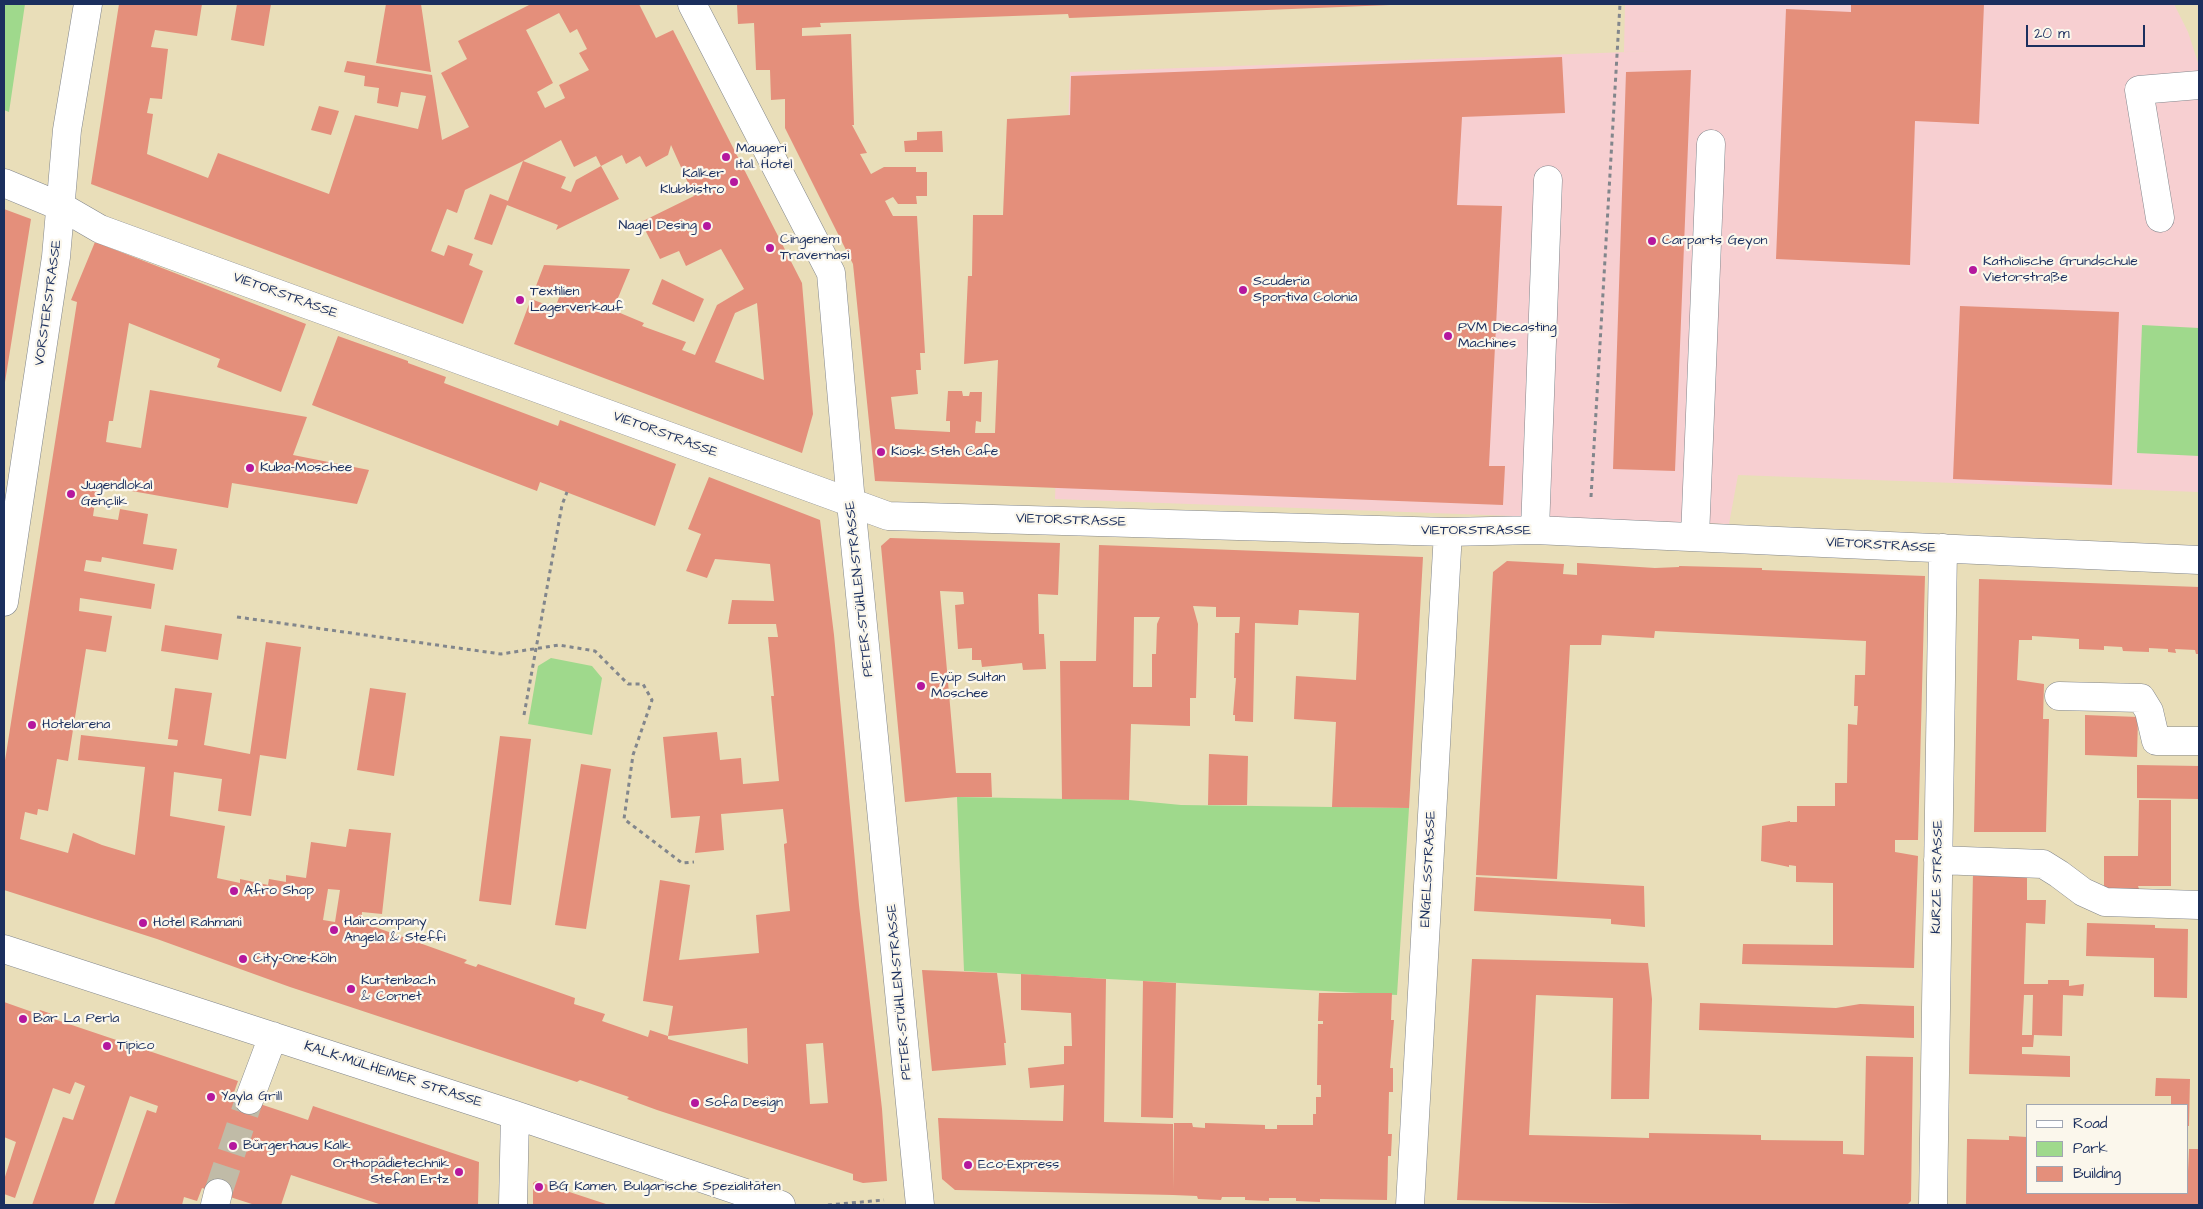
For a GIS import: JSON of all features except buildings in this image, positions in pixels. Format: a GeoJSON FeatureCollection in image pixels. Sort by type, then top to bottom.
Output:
{"type":"FeatureCollection","features":[{"type":"Feature","properties":{"kind":"street","name":"VORSTERSTRASSE"},"geometry":{"type":"LineString","coordinates":[[4,602],[56,257],[62,207],[67,130],[88,4]]}},
{"type":"Feature","properties":{"kind":"street","name":"PETER-STÜHLEN-STRASSE"},"geometry":{"type":"LineString","coordinates":[[692,4],[831,273],[851,503],[920,1205]]}},
{"type":"Feature","properties":{"kind":"street"},"geometry":{"type":"LineString","coordinates":[[2160,218],[2139,90],[2199,85]]}},
{"type":"Feature","properties":{"kind":"street"},"geometry":{"type":"LineString","coordinates":[[1695,537],[1712,144]]}},
{"type":"Feature","properties":{"kind":"street"},"geometry":{"type":"LineString","coordinates":[[1535,530],[1548,180]]}},
{"type":"Feature","properties":{"kind":"street","name":"VIETORSTRASSE"},"geometry":{"type":"LineString","coordinates":[[4,183],[62,207],[100,229],[888,516],[1448,532],[1535,530],[2199,560]]}},
{"type":"Feature","properties":{"kind":"street","name":"ENGELSSTRASSE"},"geometry":{"type":"LineString","coordinates":[[1410,1205],[1448,532]]}},
{"type":"Feature","properties":{"kind":"street","name":"KURZE STRASSE"},"geometry":{"type":"LineString","coordinates":[[1933,1205],[1943,548]]}},
{"type":"Feature","properties":{"kind":"street"},"geometry":{"type":"LineString","coordinates":[[2059,696],[2141,698],[2149,712],[2156,741],[2199,741]]}},
{"type":"Feature","properties":{"kind":"street"},"geometry":{"type":"LineString","coordinates":[[1938,860],[2043,864],[2060,874],[2083,892],[2104,902],[2199,904]]}},
{"type":"Feature","properties":{"kind":"street","name":"KALK-MÜLHEIMER STRASSE"},"geometry":{"type":"LineString","coordinates":[[4,948],[515,1115],[781,1205]]}},
{"type":"Feature","properties":{"kind":"street"},"geometry":{"type":"LineString","coordinates":[[249,1100],[273,1036]]}},
{"type":"Feature","properties":{"kind":"street"},"geometry":{"type":"LineString","coordinates":[[513,1205],[515,1115]]}},
{"type":"Feature","properties":{"kind":"path"},"geometry":{"type":"LineString","coordinates":[[1589,533],[1620,4]]}},
{"type":"Feature","properties":{"kind":"path"},"geometry":{"type":"LineString","coordinates":[[524,715],[562,505],[567,492]]}},
{"type":"Feature","properties":{"kind":"path"},"geometry":{"type":"LineString","coordinates":[[237,617],[501,654],[559,645],[595,651],[628,684],[643,684],[652,700],[633,755],[624,819],[682,864],[694,862]]}},
{"type":"Feature","properties":{"kind":"path"},"geometry":{"type":"LineString","coordinates":[[828,1205],[887,1200]]}},
{"type":"Feature","properties":{"kind":"shaded area"},"geometry":{"type":"Polygon","coordinates":[[[1625,4],[2174,4],[2188,32],[2199,66],[2199,492],[1738,475],[1729,524],[1055,499],[1070,72],[1656,51],[1624,52],[1625,4]]]}},
{"type":"Feature","properties":{"kind":"green space"},"geometry":{"type":"Polygon","coordinates":[[[4,4],[25,4],[9,112],[4,110],[4,4]]]}},
{"type":"Feature","properties":{"kind":"green space"},"geometry":{"type":"Polygon","coordinates":[[[2142,325],[2199,328],[2199,456],[2137,453],[2142,325]]]}},
{"type":"Feature","properties":{"kind":"green space"},"geometry":{"type":"Polygon","coordinates":[[[551,658],[592,666],[602,678],[592,735],[528,724],[538,666],[551,658]]]}},
{"type":"Feature","properties":{"kind":"green space"},"geometry":{"type":"Polygon","coordinates":[[[957,797],[1129,800],[1181,805],[1409,808],[1397,995],[964,971],[957,797]]]}},
{"type":"Feature","properties":{"kind":"tunnel"},"geometry":{"type":"LineString","coordinates":[[218,1193],[249,1100]]}},
{"type":"Feature","properties":{"kind":"place","name":"Maugeri Ital. Hotel"},"geometry":{"type":"Point","coordinates":[726,157]}},
{"type":"Feature","properties":{"kind":"place","name":"Kalker Klubbistro"},"geometry":{"type":"Point","coordinates":[734,182]}},
{"type":"Feature","properties":{"kind":"place","name":"Nagel Desing"},"geometry":{"type":"Point","coordinates":[707,226]}},
{"type":"Feature","properties":{"kind":"place","name":"Carparts Geyon"},"geometry":{"type":"Point","coordinates":[1652,241]}},
{"type":"Feature","properties":{"kind":"place","name":"Cingenem Travernasi"},"geometry":{"type":"Point","coordinates":[770,248]}},
{"type":"Feature","properties":{"kind":"place","name":"Katholische Grundschule Vietorstraße"},"geometry":{"type":"Point","coordinates":[1973,270]}},
{"type":"Feature","properties":{"kind":"place","name":"Scuderia Sportiva Colonia"},"geometry":{"type":"Point","coordinates":[1243,290]}},
{"type":"Feature","properties":{"kind":"place","name":"Textilien Lagerverkauf"},"geometry":{"type":"Point","coordinates":[520,300]}},
{"type":"Feature","properties":{"kind":"place","name":"PVM Diecasting Machines"},"geometry":{"type":"Point","coordinates":[1448,336]}},
{"type":"Feature","properties":{"kind":"place","name":"Kiosk Steh Cafe"},"geometry":{"type":"Point","coordinates":[881,452]}},
{"type":"Feature","properties":{"kind":"place","name":"Kuba-Moschee"},"geometry":{"type":"Point","coordinates":[250,468]}},
{"type":"Feature","properties":{"kind":"place","name":"Jugendlokal Gençlik"},"geometry":{"type":"Point","coordinates":[71,494]}},
{"type":"Feature","properties":{"kind":"place","name":"Eyüp Sultan Moschee"},"geometry":{"type":"Point","coordinates":[921,686]}},
{"type":"Feature","properties":{"kind":"place","name":"Hotelarena"},"geometry":{"type":"Point","coordinates":[32,725]}},
{"type":"Feature","properties":{"kind":"place","name":"Afro Shop"},"geometry":{"type":"Point","coordinates":[234,891]}},
{"type":"Feature","properties":{"kind":"place","name":"Hotel Rahmani"},"geometry":{"type":"Point","coordinates":[143,923]}},
{"type":"Feature","properties":{"kind":"place","name":"Haircompany Angela & Steffi"},"geometry":{"type":"Point","coordinates":[334,930]}},
{"type":"Feature","properties":{"kind":"place","name":"City-One-Köln"},"geometry":{"type":"Point","coordinates":[243,959]}},
{"type":"Feature","properties":{"kind":"place","name":"Kurtenbach & Cornet"},"geometry":{"type":"Point","coordinates":[351,989]}},
{"type":"Feature","properties":{"kind":"place","name":"Bar La Perla"},"geometry":{"type":"Point","coordinates":[23,1019]}},
{"type":"Feature","properties":{"kind":"place","name":"Tipico"},"geometry":{"type":"Point","coordinates":[107,1046]}},
{"type":"Feature","properties":{"kind":"place","name":"Yayla Grill"},"geometry":{"type":"Point","coordinates":[211,1097]}},
{"type":"Feature","properties":{"kind":"place","name":"Sofa Design"},"geometry":{"type":"Point","coordinates":[695,1103]}},
{"type":"Feature","properties":{"kind":"place","name":"Bürgerhaus Kalk"},"geometry":{"type":"Point","coordinates":[233,1146]}},
{"type":"Feature","properties":{"kind":"place","name":"Eco-Express"},"geometry":{"type":"Point","coordinates":[968,1165]}},
{"type":"Feature","properties":{"kind":"place","name":"Orthopädietechnik Stefan Ertz"},"geometry":{"type":"Point","coordinates":[459,1172]}},
{"type":"Feature","properties":{"kind":"place","name":"BG Kamen, Bulgarische Spezialitäten"},"geometry":{"type":"Point","coordinates":[539,1187]}}]}
